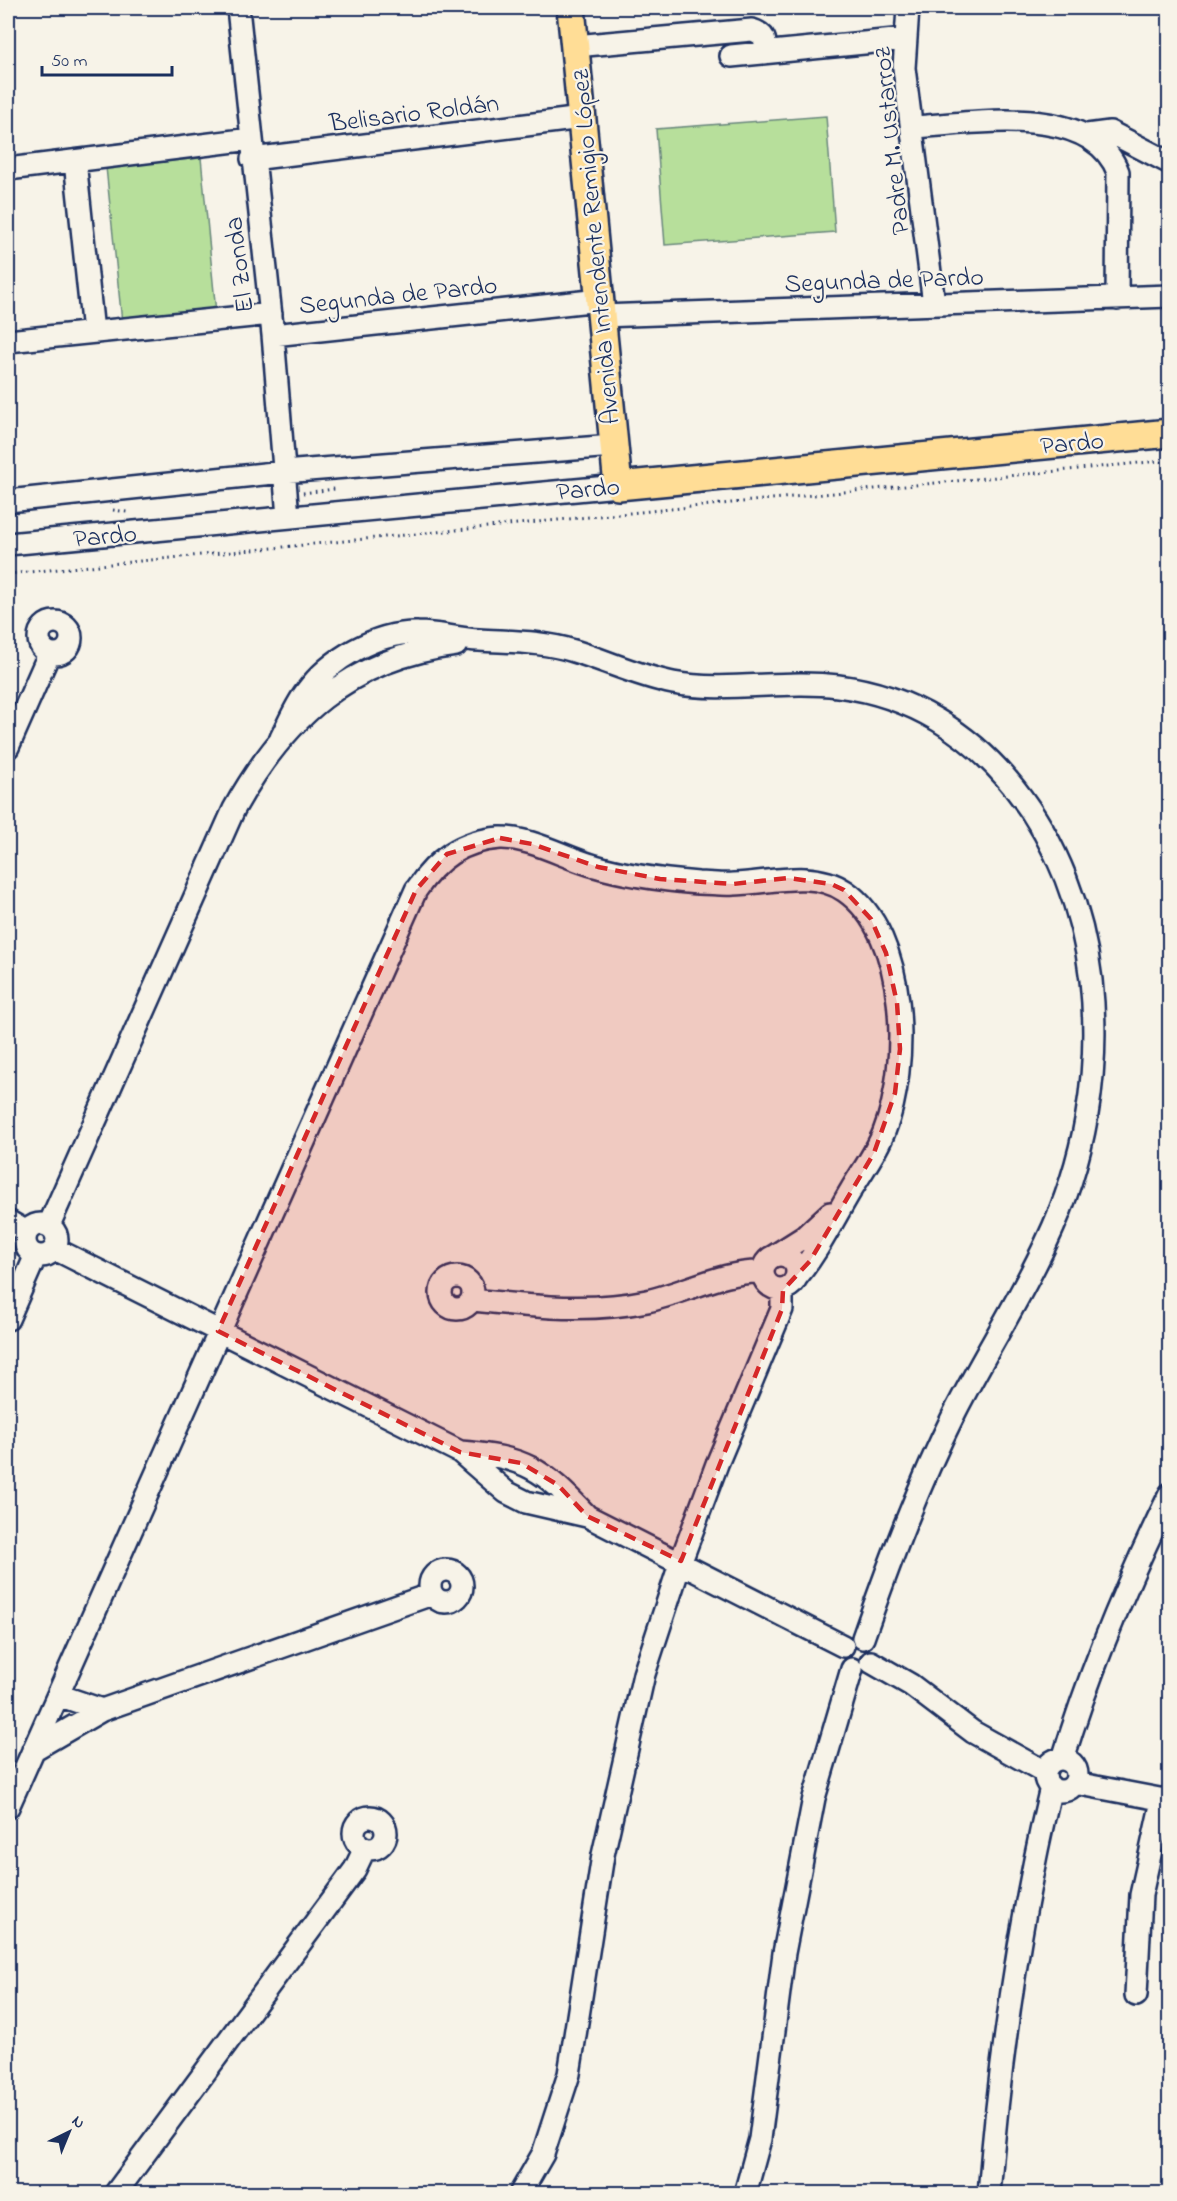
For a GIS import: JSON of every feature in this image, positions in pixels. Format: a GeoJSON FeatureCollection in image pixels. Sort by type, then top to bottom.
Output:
{"type":"FeatureCollection","features":[{"type":"Feature","properties":{"kind":"main road","name":"Avenida Intendente Remigio López"},"geometry":{"type":"LineString","coordinates":[[571,8],[618,486]]}},
{"type":"Feature","properties":{"kind":"main road","name":"Pardo"},"geometry":{"type":"LineString","coordinates":[[618,486],[1170,433]]}},
{"type":"Feature","properties":{"kind":"street","name":"El Zonda"},"geometry":{"type":"LineString","coordinates":[[238,8],[251,149],[272,324],[288,517]]}},
{"type":"Feature","properties":{"kind":"street","name":"Padre M. Ustarroz"},"geometry":{"type":"LineString","coordinates":[[909,8],[904,68],[934,304]]}},
{"type":"Feature","properties":{"kind":"street"},"geometry":{"type":"LineString","coordinates":[[575,46],[753,30],[761,33],[766,41],[765,53]]}},
{"type":"Feature","properties":{"kind":"street"},"geometry":{"type":"LineString","coordinates":[[731,56],[905,39]]}},
{"type":"Feature","properties":{"kind":"street","name":"Belisario Roldán"},"geometry":{"type":"LineString","coordinates":[[8,169],[75,161],[251,149],[582,118]]}},
{"type":"Feature","properties":{"kind":"street"},"geometry":{"type":"LineString","coordinates":[[913,127],[1040,121],[1087,135],[1112,156],[1118,172],[1117,299]]}},
{"type":"Feature","properties":{"kind":"street"},"geometry":{"type":"LineString","coordinates":[[1087,135],[1110,132],[1170,163]]}},
{"type":"Feature","properties":{"kind":"street"},"geometry":{"type":"LineString","coordinates":[[75,161],[93,332]]}},
{"type":"Feature","properties":{"kind":"street","name":"Segunda de Pardo"},"geometry":{"type":"LineString","coordinates":[[8,341],[93,332],[600,308],[934,304],[1170,296]]}},
{"type":"Feature","properties":{"kind":"street","name":"Pardo"},"geometry":{"type":"LineString","coordinates":[[8,501],[283,472],[613,446]]}},
{"type":"Feature","properties":{"kind":"street","name":"Pardo"},"geometry":{"type":"LineString","coordinates":[[8,544],[618,486]]}},
{"type":"Feature","properties":{"kind":"street"},"geometry":{"type":"LineString","coordinates":[[49,1225],[234,809],[280,738],[305,693],[323,673],[361,648],[389,638],[417,633],[551,644],[633,673],[686,685],[715,688],[817,684],[844,686],[909,707],[943,724],[971,744],[1031,808],[1063,870],[1076,903],[1085,944],[1093,1020],[1090,1101],[1078,1159],[1045,1246],[933,1457],[896,1542],[863,1638]]}},
{"type":"Feature","properties":{"kind":"street"},"geometry":{"type":"LineString","coordinates":[[280,738],[308,709],[342,684],[371,669],[441,646],[489,640]]}},
{"type":"Feature","properties":{"kind":"street"},"geometry":{"type":"LineString","coordinates":[[361,648],[371,669]]}},
{"type":"Feature","properties":{"kind":"street"},"geometry":{"type":"LineString","coordinates":[[8,747],[49,654]]}},
{"type":"Feature","properties":{"kind":"street"},"geometry":{"type":"LineString","coordinates":[[8,1807],[416,890],[429,871],[447,854],[482,841],[513,838],[598,867],[660,879],[733,884],[788,878],[809,879],[831,884],[844,890],[859,903],[879,934],[892,974],[900,1049],[895,1093],[884,1133],[810,1261],[789,1284],[769,1285],[769,1264]]}},
{"type":"Feature","properties":{"kind":"street"},"geometry":{"type":"LineString","coordinates":[[769,1264],[821,1223],[850,1191]]}},
{"type":"Feature","properties":{"kind":"street"},"geometry":{"type":"LineString","coordinates":[[8,1221],[27,1233]]}},
{"type":"Feature","properties":{"kind":"street"},"geometry":{"type":"LineString","coordinates":[[49,1225],[34,1225],[27,1233],[27,1248],[46,1252],[218,1331],[460,1452],[506,1492],[526,1502],[587,1516],[681,1562],[843,1647]]}},
{"type":"Feature","properties":{"kind":"street"},"geometry":{"type":"LineString","coordinates":[[8,1319],[46,1252],[58,1238],[49,1225]]}},
{"type":"Feature","properties":{"kind":"street"},"geometry":{"type":"LineString","coordinates":[[471,1300],[565,1309],[605,1306],[673,1294],[769,1264],[786,1256],[791,1259],[797,1269],[717,1464],[681,1562],[644,1674],[618,1780],[586,1957],[569,2074],[543,2154],[520,2193]]}},
{"type":"Feature","properties":{"kind":"street"},"geometry":{"type":"LineString","coordinates":[[460,1452],[497,1455],[521,1463],[558,1485],[587,1516]]}},
{"type":"Feature","properties":{"kind":"street"},"geometry":{"type":"LineString","coordinates":[[1063,1759],[1078,1709],[1119,1601],[1170,1494]]}},
{"type":"Feature","properties":{"kind":"street"},"geometry":{"type":"LineString","coordinates":[[33,1750],[102,1710],[432,1594]]}},
{"type":"Feature","properties":{"kind":"street"},"geometry":{"type":"LineString","coordinates":[[746,2193],[760,2139],[784,1953],[814,1798],[862,1666],[872,1646],[863,1638],[850,1639],[843,1647],[842,1657],[862,1666],[911,1685],[973,1732],[1048,1780],[1060,1791],[1075,1783],[1168,1804],[1141,1894],[1136,1995]]}},
{"type":"Feature","properties":{"kind":"street"},"geometry":{"type":"LineString","coordinates":[[58,1695],[102,1710]]}},
{"type":"Feature","properties":{"kind":"street"},"geometry":{"type":"LineString","coordinates":[[989,2193],[1012,1982],[1053,1760],[1063,1759],[1076,1767],[1075,1783]]}},
{"type":"Feature","properties":{"kind":"street"},"geometry":{"type":"LineString","coordinates":[[115,2193],[356,1869],[365,1848]]}},
{"type":"Feature","properties":{"kind":"path"},"geometry":{"type":"LineString","coordinates":[[8,574],[1170,460]]}},
{"type":"Feature","properties":{"kind":"path"},"geometry":{"type":"LineString","coordinates":[[286,495],[336,489]]}},
{"type":"Feature","properties":{"kind":"path"},"geometry":{"type":"LineString","coordinates":[[111,510],[134,513]]}},
{"type":"Feature","properties":{"kind":"highlighted area"},"geometry":{"type":"Polygon","coordinates":[[[500,838],[532,844],[598,867],[660,879],[733,884],[788,878],[831,884],[844,890],[871,919],[886,953],[897,1003],[900,1049],[895,1093],[874,1153],[810,1261],[783,1290],[782,1309],[681,1561],[587,1516],[558,1485],[521,1463],[460,1452],[218,1331],[416,890],[447,854],[500,838]]]}},
{"type":"Feature","properties":{"kind":"green space"},"geometry":{"type":"Polygon","coordinates":[[[826,116],[835,232],[665,245],[656,129],[826,116]]]}},
{"type":"Feature","properties":{"kind":"green space"},"geometry":{"type":"Polygon","coordinates":[[[201,158],[216,313],[122,322],[106,167],[201,158]]]}}]}
